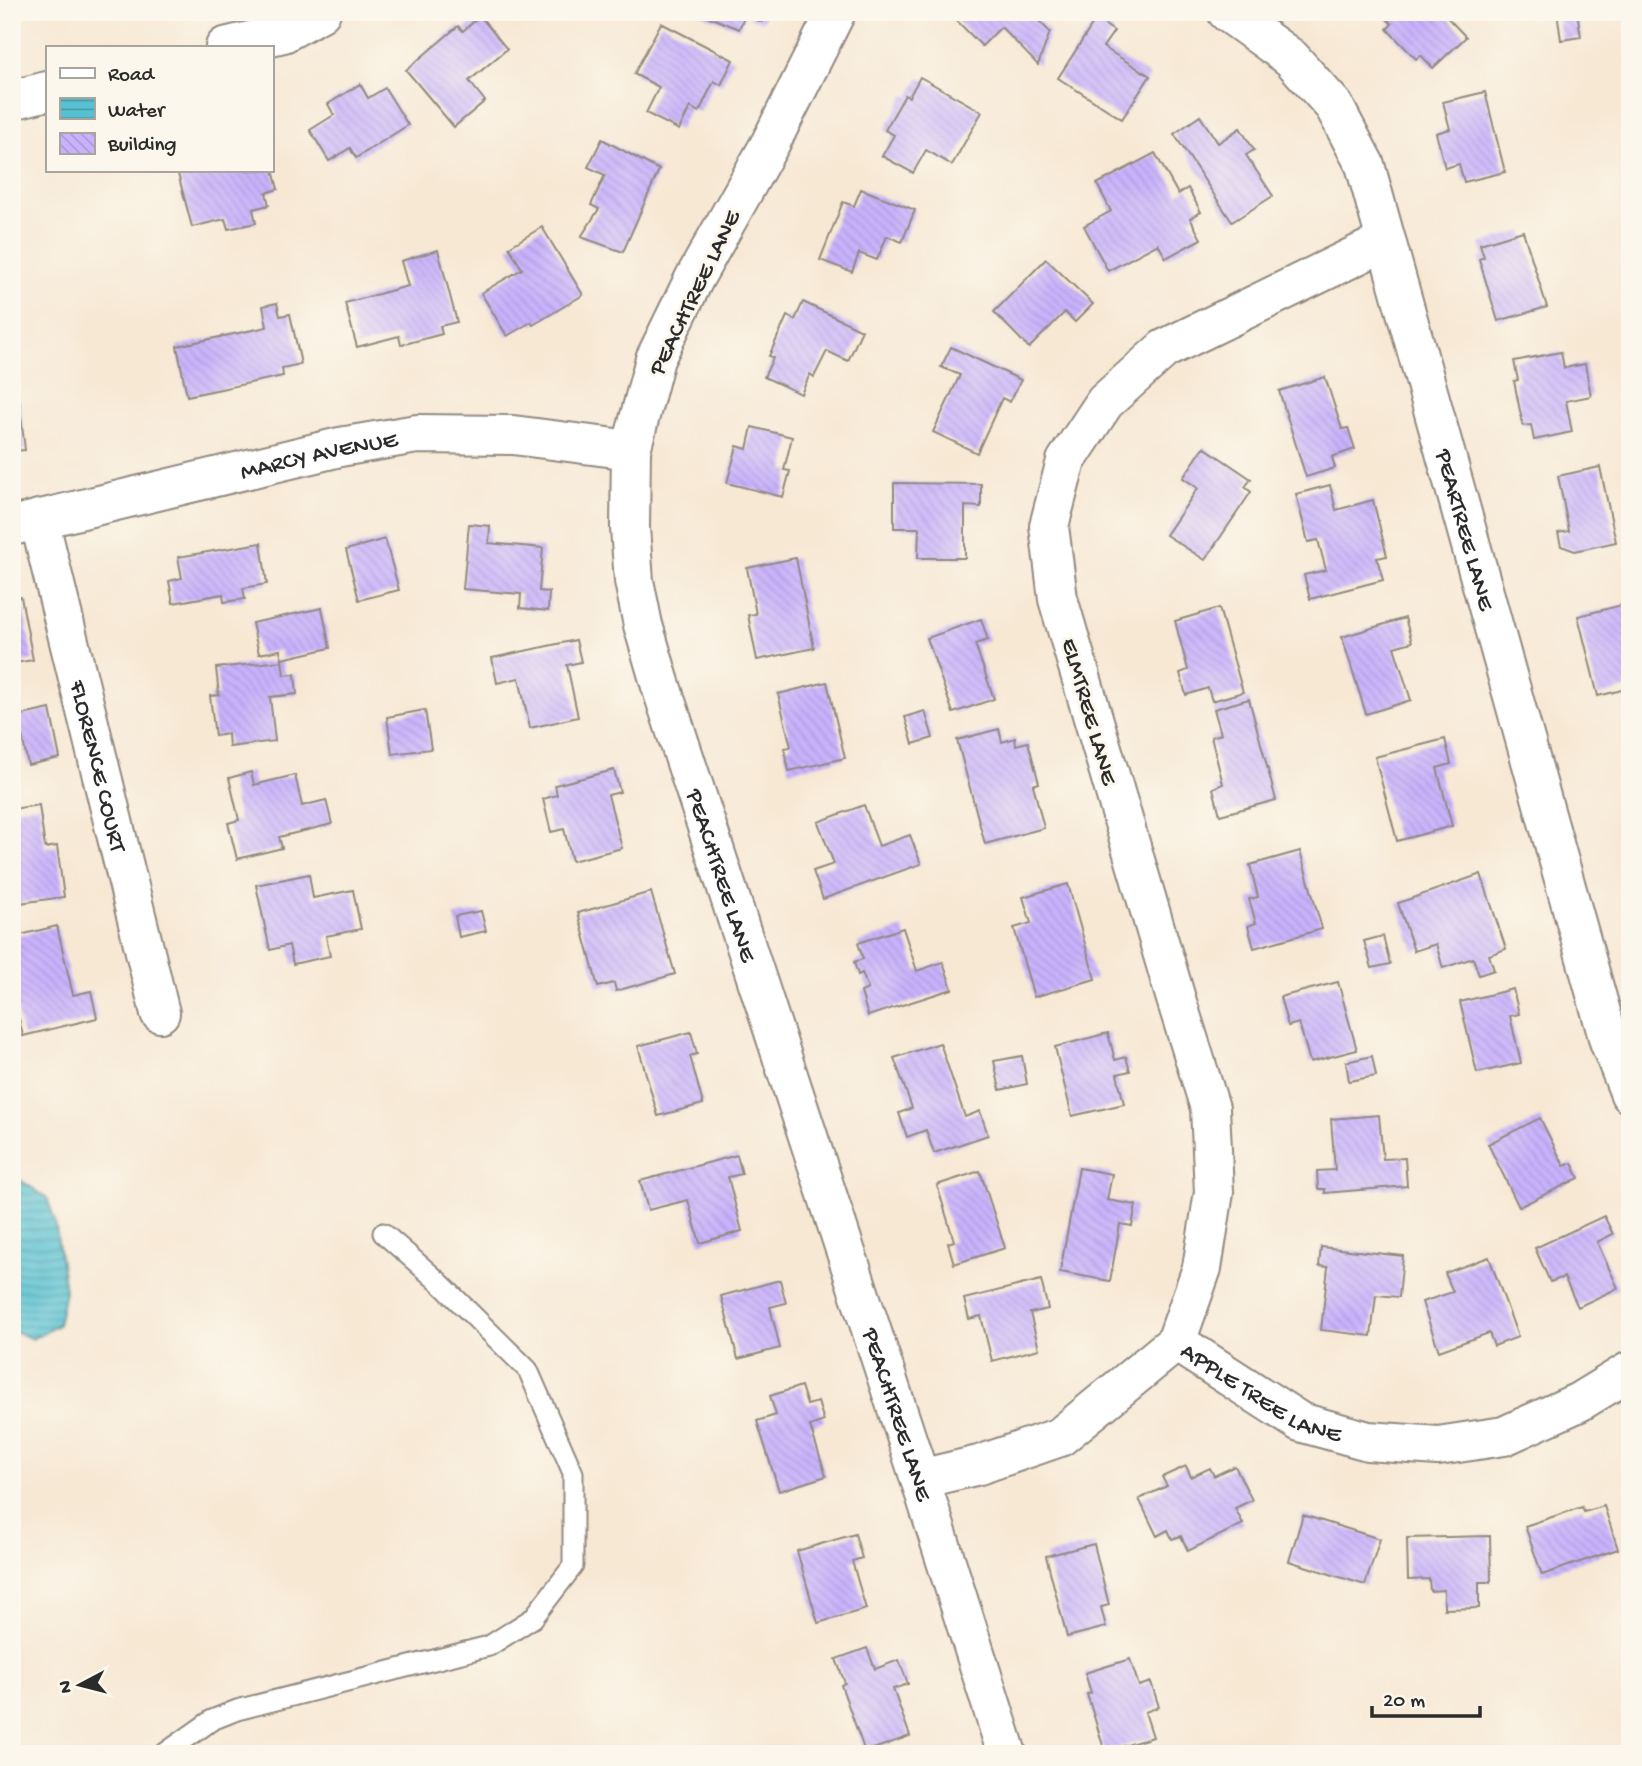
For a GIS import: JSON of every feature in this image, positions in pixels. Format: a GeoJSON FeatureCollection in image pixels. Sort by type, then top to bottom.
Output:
{"type":"FeatureCollection","features":[{"type":"Feature","properties":{"kind":"street"},"geometry":{"type":"LineString","coordinates":[[229,46],[283,33],[321,12]]}},
{"type":"Feature","properties":{"kind":"street","name":"PEACHTREE LANE"},"geometry":{"type":"LineString","coordinates":[[836,12],[771,142],[694,279],[655,359],[631,450],[630,528],[634,581],[643,625],[673,723],[1007,1754]]}},
{"type":"Feature","properties":{"kind":"street","name":"PEARTREE LANE"},"geometry":{"type":"LineString","coordinates":[[1227,12],[1291,58],[1334,106],[1365,165],[1605,1027],[1630,1094]]}},
{"type":"Feature","properties":{"kind":"street"},"geometry":{"type":"LineString","coordinates":[[12,100],[46,91]]}},
{"type":"Feature","properties":{"kind":"street","name":"ELMTREE LANE"},"geometry":{"type":"LineString","coordinates":[[1176,1342],[1202,1268],[1214,1192],[1210,1108],[1058,599],[1049,526],[1066,461],[1105,402],[1164,349],[1386,241]]}},
{"type":"Feature","properties":{"kind":"street","name":"MARCY AVENUE"},"geometry":{"type":"LineString","coordinates":[[26,522],[340,447],[417,434],[513,435],[631,450]]}},
{"type":"Feature","properties":{"kind":"street","name":"FLORENCE COURT"},"geometry":{"type":"LineString","coordinates":[[26,522],[160,1013]]}},
{"type":"Feature","properties":{"kind":"street","name":"APPLE TREE LANE"},"geometry":{"type":"LineString","coordinates":[[920,1479],[979,1465],[1060,1437],[1176,1342],[1300,1422],[1368,1441],[1438,1447],[1504,1436],[1579,1402],[1630,1371]]}},
{"type":"Feature","properties":{"kind":"lane"},"geometry":{"type":"LineString","coordinates":[[164,1754],[212,1720],[237,1710],[489,1646],[533,1618],[573,1566],[573,1473],[528,1370],[439,1282],[383,1233]]}},
{"type":"Feature","properties":{"kind":"water"},"geometry":{"type":"Polygon","coordinates":[[[16,1177],[47,1198],[55,1221],[65,1291],[58,1325],[32,1339],[12,1330],[12,1178],[16,1177]]]}},
{"type":"Feature","properties":{"kind":"building"},"geometry":{"type":"Polygon","coordinates":[[[697,12],[766,12],[762,22],[745,15],[739,29],[697,12]]]}},
{"type":"Feature","properties":{"kind":"building"},"geometry":{"type":"Polygon","coordinates":[[[948,12],[1030,12],[1050,32],[1038,65],[1001,27],[982,46],[948,12]]]}},
{"type":"Feature","properties":{"kind":"building"},"geometry":{"type":"Polygon","coordinates":[[[1380,12],[1442,12],[1466,37],[1433,68],[1421,55],[1416,59],[1387,29],[1392,24],[1380,12]]]}},
{"type":"Feature","properties":{"kind":"building"},"geometry":{"type":"Polygon","coordinates":[[[1557,12],[1577,12],[1581,37],[1561,40],[1557,12]]]}},
{"type":"Feature","properties":{"kind":"building"},"geometry":{"type":"Polygon","coordinates":[[[480,16],[507,49],[469,81],[485,101],[454,127],[406,70],[458,26],[463,31],[480,16]]]}},
{"type":"Feature","properties":{"kind":"building"},"geometry":{"type":"Polygon","coordinates":[[[1096,19],[1114,31],[1103,47],[1150,76],[1122,119],[1058,78],[1096,19]]]}},
{"type":"Feature","properties":{"kind":"building"},"geometry":{"type":"Polygon","coordinates":[[[661,23],[733,60],[721,85],[714,81],[699,112],[690,107],[679,130],[646,113],[659,87],[634,74],[661,23]]]}},
{"type":"Feature","properties":{"kind":"building"},"geometry":{"type":"Polygon","coordinates":[[[920,77],[982,112],[952,165],[926,150],[913,173],[882,156],[894,135],[885,130],[905,95],[909,97],[920,77]]]}},
{"type":"Feature","properties":{"kind":"building"},"geometry":{"type":"Polygon","coordinates":[[[360,84],[368,98],[385,88],[408,125],[356,158],[350,148],[329,161],[310,130],[334,115],[328,104],[360,84]]]}},
{"type":"Feature","properties":{"kind":"building"},"geometry":{"type":"Polygon","coordinates":[[[1485,92],[1505,172],[1464,182],[1459,164],[1445,168],[1436,133],[1450,129],[1443,102],[1485,92]]]}},
{"type":"Feature","properties":{"kind":"building"},"geometry":{"type":"Polygon","coordinates":[[[1200,116],[1218,143],[1240,128],[1254,150],[1246,155],[1273,196],[1232,222],[1174,134],[1200,116]]]}},
{"type":"Feature","properties":{"kind":"building"},"geometry":{"type":"Polygon","coordinates":[[[602,139],[659,170],[623,252],[581,237],[599,209],[591,205],[605,175],[588,167],[602,139]]]}},
{"type":"Feature","properties":{"kind":"building"},"geometry":{"type":"Polygon","coordinates":[[[1155,153],[1178,194],[1188,188],[1201,212],[1190,218],[1201,239],[1166,258],[1158,244],[1108,271],[1084,226],[1111,211],[1097,184],[1155,153]]]}},
{"type":"Feature","properties":{"kind":"building"},"geometry":{"type":"Polygon","coordinates":[[[273,170],[278,189],[266,193],[269,205],[253,209],[256,223],[228,229],[225,219],[192,227],[178,172],[273,170]]]}},
{"type":"Feature","properties":{"kind":"building"},"geometry":{"type":"Polygon","coordinates":[[[861,189],[915,210],[902,242],[887,236],[877,260],[859,253],[852,272],[820,260],[843,202],[854,206],[861,189]]]}},
{"type":"Feature","properties":{"kind":"building"},"geometry":{"type":"Polygon","coordinates":[[[542,227],[583,295],[533,325],[531,322],[507,336],[481,293],[522,269],[509,247],[542,227]]]}},
{"type":"Feature","properties":{"kind":"building"},"geometry":{"type":"Polygon","coordinates":[[[1523,231],[1547,307],[1498,321],[1479,259],[1484,257],[1480,244],[1523,231]]]}},
{"type":"Feature","properties":{"kind":"building"},"geometry":{"type":"Polygon","coordinates":[[[438,250],[457,322],[440,326],[442,334],[401,345],[399,336],[357,347],[345,303],[408,286],[401,261],[438,250]]]}},
{"type":"Feature","properties":{"kind":"building"},"geometry":{"type":"Polygon","coordinates":[[[1046,259],[1093,304],[1075,322],[1065,312],[1029,348],[994,312],[1046,259]]]}},
{"type":"Feature","properties":{"kind":"building"},"geometry":{"type":"Polygon","coordinates":[[[803,302],[862,330],[848,361],[827,351],[814,377],[810,374],[801,394],[764,377],[773,358],[769,356],[787,316],[795,320],[803,302]]]}},
{"type":"Feature","properties":{"kind":"building"},"geometry":{"type":"Polygon","coordinates":[[[277,303],[280,316],[290,314],[301,364],[282,368],[283,376],[187,396],[177,346],[267,327],[263,306],[277,303]]]}},
{"type":"Feature","properties":{"kind":"building"},"geometry":{"type":"Polygon","coordinates":[[[951,347],[1021,380],[1010,402],[1002,398],[977,453],[933,432],[960,375],[941,367],[951,347]]]}},
{"type":"Feature","properties":{"kind":"building"},"geometry":{"type":"Polygon","coordinates":[[[1561,352],[1564,368],[1585,364],[1591,396],[1566,401],[1572,432],[1534,440],[1531,425],[1523,426],[1514,381],[1518,380],[1514,361],[1561,352]]]}},
{"type":"Feature","properties":{"kind":"building"},"geometry":{"type":"Polygon","coordinates":[[[1325,377],[1342,429],[1348,428],[1355,449],[1332,457],[1335,468],[1306,477],[1279,391],[1325,377]]]}},
{"type":"Feature","properties":{"kind":"building"},"geometry":{"type":"Polygon","coordinates":[[[19,399],[25,450],[12,451],[12,400],[19,399]]]}},
{"type":"Feature","properties":{"kind":"building"},"geometry":{"type":"Polygon","coordinates":[[[752,427],[792,437],[784,470],[790,471],[783,497],[727,483],[737,446],[747,449],[752,427]]]}},
{"type":"Feature","properties":{"kind":"building"},"geometry":{"type":"Polygon","coordinates":[[[1204,447],[1251,479],[1245,487],[1251,492],[1205,560],[1166,535],[1198,488],[1183,478],[1204,447]]]}},
{"type":"Feature","properties":{"kind":"building"},"geometry":{"type":"Polygon","coordinates":[[[1600,467],[1616,542],[1575,551],[1561,546],[1558,533],[1569,531],[1558,476],[1600,467]]]}},
{"type":"Feature","properties":{"kind":"building"},"geometry":{"type":"Polygon","coordinates":[[[894,483],[981,484],[981,507],[965,506],[965,558],[918,558],[919,528],[894,528],[894,483]]]}},
{"type":"Feature","properties":{"kind":"building"},"geometry":{"type":"Polygon","coordinates":[[[1330,485],[1336,510],[1373,500],[1387,556],[1377,558],[1383,580],[1310,599],[1304,575],[1326,570],[1318,540],[1308,542],[1296,494],[1330,485]]]}},
{"type":"Feature","properties":{"kind":"building"},"geometry":{"type":"Polygon","coordinates":[[[469,524],[490,526],[489,543],[543,548],[539,591],[549,592],[548,611],[520,608],[521,594],[463,589],[469,524]]]}},
{"type":"Feature","properties":{"kind":"building"},"geometry":{"type":"Polygon","coordinates":[[[385,539],[399,590],[359,600],[346,550],[385,539]]]}},
{"type":"Feature","properties":{"kind":"building"},"geometry":{"type":"Polygon","coordinates":[[[261,543],[267,584],[243,588],[245,599],[224,602],[223,594],[173,603],[169,581],[182,578],[178,557],[261,543]]]}},
{"type":"Feature","properties":{"kind":"building"},"geometry":{"type":"Polygon","coordinates":[[[796,558],[814,648],[757,660],[748,615],[756,614],[747,568],[796,558]]]}},
{"type":"Feature","properties":{"kind":"building"},"geometry":{"type":"Polygon","coordinates":[[[21,597],[33,660],[15,663],[17,673],[12,674],[12,598],[21,597]]]}},
{"type":"Feature","properties":{"kind":"building"},"geometry":{"type":"Polygon","coordinates":[[[1630,603],[1630,688],[1598,696],[1578,616],[1630,603]]]}},
{"type":"Feature","properties":{"kind":"building"},"geometry":{"type":"Polygon","coordinates":[[[322,608],[330,648],[282,659],[280,650],[259,654],[252,623],[322,608]]]}},
{"type":"Feature","properties":{"kind":"building"},"geometry":{"type":"Polygon","coordinates":[[[1219,608],[1243,692],[1212,701],[1208,688],[1186,695],[1180,673],[1188,670],[1175,621],[1219,608]]]}},
{"type":"Feature","properties":{"kind":"building"},"geometry":{"type":"Polygon","coordinates":[[[1405,618],[1412,642],[1394,647],[1411,700],[1366,714],[1342,637],[1405,618]]]}},
{"type":"Feature","properties":{"kind":"building"},"geometry":{"type":"Polygon","coordinates":[[[981,619],[988,640],[975,644],[994,699],[953,713],[927,638],[981,619]]]}},
{"type":"Feature","properties":{"kind":"building"},"geometry":{"type":"Polygon","coordinates":[[[576,640],[581,662],[567,665],[578,717],[530,728],[519,678],[497,683],[492,658],[576,640]]]}},
{"type":"Feature","properties":{"kind":"building"},"geometry":{"type":"Polygon","coordinates":[[[282,661],[284,675],[295,674],[297,694],[270,697],[275,741],[229,747],[228,734],[215,736],[210,696],[219,695],[216,668],[282,661]]]}},
{"type":"Feature","properties":{"kind":"building"},"geometry":{"type":"Polygon","coordinates":[[[827,682],[845,758],[789,771],[784,748],[791,747],[778,694],[827,682]]]}},
{"type":"Feature","properties":{"kind":"building"},"geometry":{"type":"Polygon","coordinates":[[[1249,699],[1276,800],[1220,815],[1213,788],[1223,784],[1211,737],[1221,734],[1214,709],[1249,699]]]}},
{"type":"Feature","properties":{"kind":"building"},"geometry":{"type":"Polygon","coordinates":[[[50,709],[60,758],[28,765],[18,716],[50,709]]]}},
{"type":"Feature","properties":{"kind":"building"},"geometry":{"type":"Polygon","coordinates":[[[425,710],[431,749],[392,754],[387,717],[425,710]]]}},
{"type":"Feature","properties":{"kind":"building"},"geometry":{"type":"Polygon","coordinates":[[[925,711],[933,738],[913,744],[905,717],[925,711]]]}},
{"type":"Feature","properties":{"kind":"building"},"geometry":{"type":"Polygon","coordinates":[[[999,729],[1002,742],[1015,738],[1016,745],[1028,742],[1039,783],[1033,785],[1044,828],[985,844],[957,740],[999,729]]]}},
{"type":"Feature","properties":{"kind":"building"},"geometry":{"type":"Polygon","coordinates":[[[1445,739],[1451,764],[1437,768],[1452,826],[1397,841],[1375,757],[1445,739]]]}},
{"type":"Feature","properties":{"kind":"building"},"geometry":{"type":"Polygon","coordinates":[[[614,770],[620,792],[608,795],[622,848],[572,861],[564,829],[551,832],[543,799],[557,795],[555,785],[614,770]]]}},
{"type":"Feature","properties":{"kind":"building"},"geometry":{"type":"Polygon","coordinates":[[[251,772],[254,785],[295,775],[302,806],[326,800],[332,824],[279,837],[282,848],[237,859],[228,823],[239,820],[229,778],[251,772]]]}},
{"type":"Feature","properties":{"kind":"building"},"geometry":{"type":"Polygon","coordinates":[[[39,805],[45,848],[57,846],[64,897],[12,904],[12,809],[39,805]]]}},
{"type":"Feature","properties":{"kind":"building"},"geometry":{"type":"Polygon","coordinates":[[[864,805],[879,846],[910,835],[921,864],[823,899],[813,871],[834,864],[818,822],[864,805]]]}},
{"type":"Feature","properties":{"kind":"building"},"geometry":{"type":"Polygon","coordinates":[[[1300,851],[1322,929],[1254,948],[1248,926],[1256,923],[1249,899],[1258,897],[1250,865],[1300,851]]]}},
{"type":"Feature","properties":{"kind":"building"},"geometry":{"type":"Polygon","coordinates":[[[309,874],[313,898],[353,890],[361,929],[326,936],[330,956],[293,964],[289,945],[270,950],[256,885],[309,874]]]}},
{"type":"Feature","properties":{"kind":"building"},"geometry":{"type":"Polygon","coordinates":[[[1481,874],[1506,949],[1489,955],[1494,970],[1479,975],[1473,958],[1443,968],[1436,944],[1414,951],[1398,903],[1481,874]]]}},
{"type":"Feature","properties":{"kind":"building"},"geometry":{"type":"Polygon","coordinates":[[[1068,884],[1095,979],[1034,997],[1014,928],[1031,923],[1023,897],[1068,884]]]}},
{"type":"Feature","properties":{"kind":"building"},"geometry":{"type":"Polygon","coordinates":[[[651,892],[675,974],[616,991],[614,983],[598,987],[578,913],[651,892]]]}},
{"type":"Feature","properties":{"kind":"building"},"geometry":{"type":"Polygon","coordinates":[[[481,911],[486,931],[459,937],[455,916],[481,911]]]}},
{"type":"Feature","properties":{"kind":"building"},"geometry":{"type":"Polygon","coordinates":[[[57,926],[73,995],[91,991],[97,1018],[23,1036],[12,989],[12,937],[57,926]]]}},
{"type":"Feature","properties":{"kind":"building"},"geometry":{"type":"Polygon","coordinates":[[[903,928],[917,971],[943,962],[952,989],[868,1016],[861,992],[868,989],[862,973],[858,975],[854,962],[863,959],[858,943],[903,928]]]}},
{"type":"Feature","properties":{"kind":"building"},"geometry":{"type":"Polygon","coordinates":[[[1383,936],[1390,964],[1372,968],[1364,941],[1383,936]]]}},
{"type":"Feature","properties":{"kind":"building"},"geometry":{"type":"Polygon","coordinates":[[[1338,982],[1357,1050],[1310,1062],[1299,1023],[1288,1026],[1280,997],[1338,982]]]}},
{"type":"Feature","properties":{"kind":"building"},"geometry":{"type":"Polygon","coordinates":[[[1513,989],[1519,1014],[1510,1016],[1521,1063],[1477,1073],[1460,1002],[1513,989]]]}},
{"type":"Feature","properties":{"kind":"building"},"geometry":{"type":"Polygon","coordinates":[[[691,1032],[697,1054],[690,1056],[703,1104],[658,1116],[638,1046],[691,1032]]]}},
{"type":"Feature","properties":{"kind":"building"},"geometry":{"type":"Polygon","coordinates":[[[1108,1033],[1115,1060],[1126,1057],[1130,1071],[1117,1074],[1124,1104],[1072,1116],[1055,1047],[1108,1033]]]}},
{"type":"Feature","properties":{"kind":"building"},"geometry":{"type":"Polygon","coordinates":[[[940,1043],[965,1117],[980,1111],[988,1135],[934,1153],[926,1130],[907,1137],[899,1113],[912,1108],[894,1058],[940,1043]]]}},
{"type":"Feature","properties":{"kind":"building"},"geometry":{"type":"Polygon","coordinates":[[[1022,1056],[1027,1084],[1000,1090],[994,1061],[1022,1056]]]}},
{"type":"Feature","properties":{"kind":"building"},"geometry":{"type":"Polygon","coordinates":[[[1372,1056],[1376,1076],[1349,1081],[1346,1062],[1372,1056]]]}},
{"type":"Feature","properties":{"kind":"building"},"geometry":{"type":"Polygon","coordinates":[[[1379,1115],[1383,1159],[1405,1158],[1407,1186],[1325,1193],[1325,1189],[1318,1189],[1317,1171],[1335,1170],[1331,1119],[1379,1115]]]}},
{"type":"Feature","properties":{"kind":"building"},"geometry":{"type":"Polygon","coordinates":[[[1540,1118],[1564,1166],[1572,1163],[1579,1178],[1519,1207],[1488,1144],[1540,1118]]]}},
{"type":"Feature","properties":{"kind":"building"},"geometry":{"type":"Polygon","coordinates":[[[737,1155],[742,1174],[728,1177],[742,1231],[700,1243],[688,1200],[648,1210],[640,1181],[737,1155]]]}},
{"type":"Feature","properties":{"kind":"building"},"geometry":{"type":"Polygon","coordinates":[[[1079,1168],[1112,1174],[1107,1200],[1136,1205],[1132,1226],[1120,1224],[1110,1281],[1060,1272],[1079,1168]]]}},
{"type":"Feature","properties":{"kind":"building"},"geometry":{"type":"Polygon","coordinates":[[[980,1171],[1005,1248],[954,1264],[948,1243],[954,1241],[937,1185],[980,1171]]]}},
{"type":"Feature","properties":{"kind":"building"},"geometry":{"type":"Polygon","coordinates":[[[1604,1216],[1613,1234],[1597,1242],[1618,1288],[1578,1307],[1564,1277],[1550,1282],[1535,1248],[1604,1216]]]}},
{"type":"Feature","properties":{"kind":"building"},"geometry":{"type":"Polygon","coordinates":[[[1321,1247],[1403,1256],[1399,1297],[1376,1295],[1371,1336],[1321,1330],[1328,1267],[1319,1266],[1321,1247]]]}},
{"type":"Feature","properties":{"kind":"building"},"geometry":{"type":"Polygon","coordinates":[[[1489,1257],[1518,1337],[1494,1346],[1489,1333],[1439,1351],[1422,1302],[1453,1292],[1445,1273],[1489,1257]]]}},
{"type":"Feature","properties":{"kind":"building"},"geometry":{"type":"Polygon","coordinates":[[[780,1280],[786,1303],[770,1307],[780,1348],[738,1359],[721,1296],[780,1280]]]}},
{"type":"Feature","properties":{"kind":"building"},"geometry":{"type":"Polygon","coordinates":[[[1041,1280],[1048,1309],[1030,1313],[1039,1349],[992,1361],[981,1316],[969,1319],[964,1299],[1041,1280]]]}},
{"type":"Feature","properties":{"kind":"building"},"geometry":{"type":"Polygon","coordinates":[[[801,1386],[807,1405],[818,1402],[824,1421],[810,1426],[826,1476],[779,1491],[757,1421],[776,1415],[770,1396],[801,1386]]]}},
{"type":"Feature","properties":{"kind":"building"},"geometry":{"type":"Polygon","coordinates":[[[1186,1466],[1191,1477],[1210,1468],[1214,1476],[1235,1466],[1252,1500],[1235,1508],[1243,1524],[1188,1551],[1181,1536],[1172,1539],[1168,1530],[1157,1536],[1139,1499],[1167,1486],[1162,1477],[1186,1466]]]}},
{"type":"Feature","properties":{"kind":"building"},"geometry":{"type":"Polygon","coordinates":[[[1604,1506],[1618,1549],[1542,1575],[1525,1526],[1582,1507],[1584,1512],[1604,1506]]]}},
{"type":"Feature","properties":{"kind":"building"},"geometry":{"type":"Polygon","coordinates":[[[1303,1515],[1380,1539],[1365,1585],[1289,1561],[1303,1515]]]}},
{"type":"Feature","properties":{"kind":"building"},"geometry":{"type":"Polygon","coordinates":[[[855,1534],[862,1558],[852,1561],[866,1609],[818,1623],[797,1551],[855,1534]]]}},
{"type":"Feature","properties":{"kind":"building"},"geometry":{"type":"Polygon","coordinates":[[[1490,1536],[1491,1582],[1479,1582],[1479,1608],[1444,1609],[1444,1590],[1430,1591],[1429,1579],[1408,1580],[1407,1538],[1490,1536]]]}},
{"type":"Feature","properties":{"kind":"building"},"geometry":{"type":"Polygon","coordinates":[[[1094,1544],[1109,1605],[1101,1607],[1106,1627],[1067,1637],[1046,1556],[1094,1544]]]}},
{"type":"Feature","properties":{"kind":"building"},"geometry":{"type":"Polygon","coordinates":[[[867,1648],[875,1669],[899,1660],[908,1684],[893,1689],[910,1736],[865,1752],[841,1685],[845,1683],[836,1659],[867,1648]]]}},
{"type":"Feature","properties":{"kind":"building"},"geometry":{"type":"Polygon","coordinates":[[[1130,1659],[1139,1686],[1151,1682],[1159,1707],[1145,1712],[1153,1737],[1105,1752],[1087,1694],[1091,1693],[1085,1673],[1130,1659]]]}}]}
